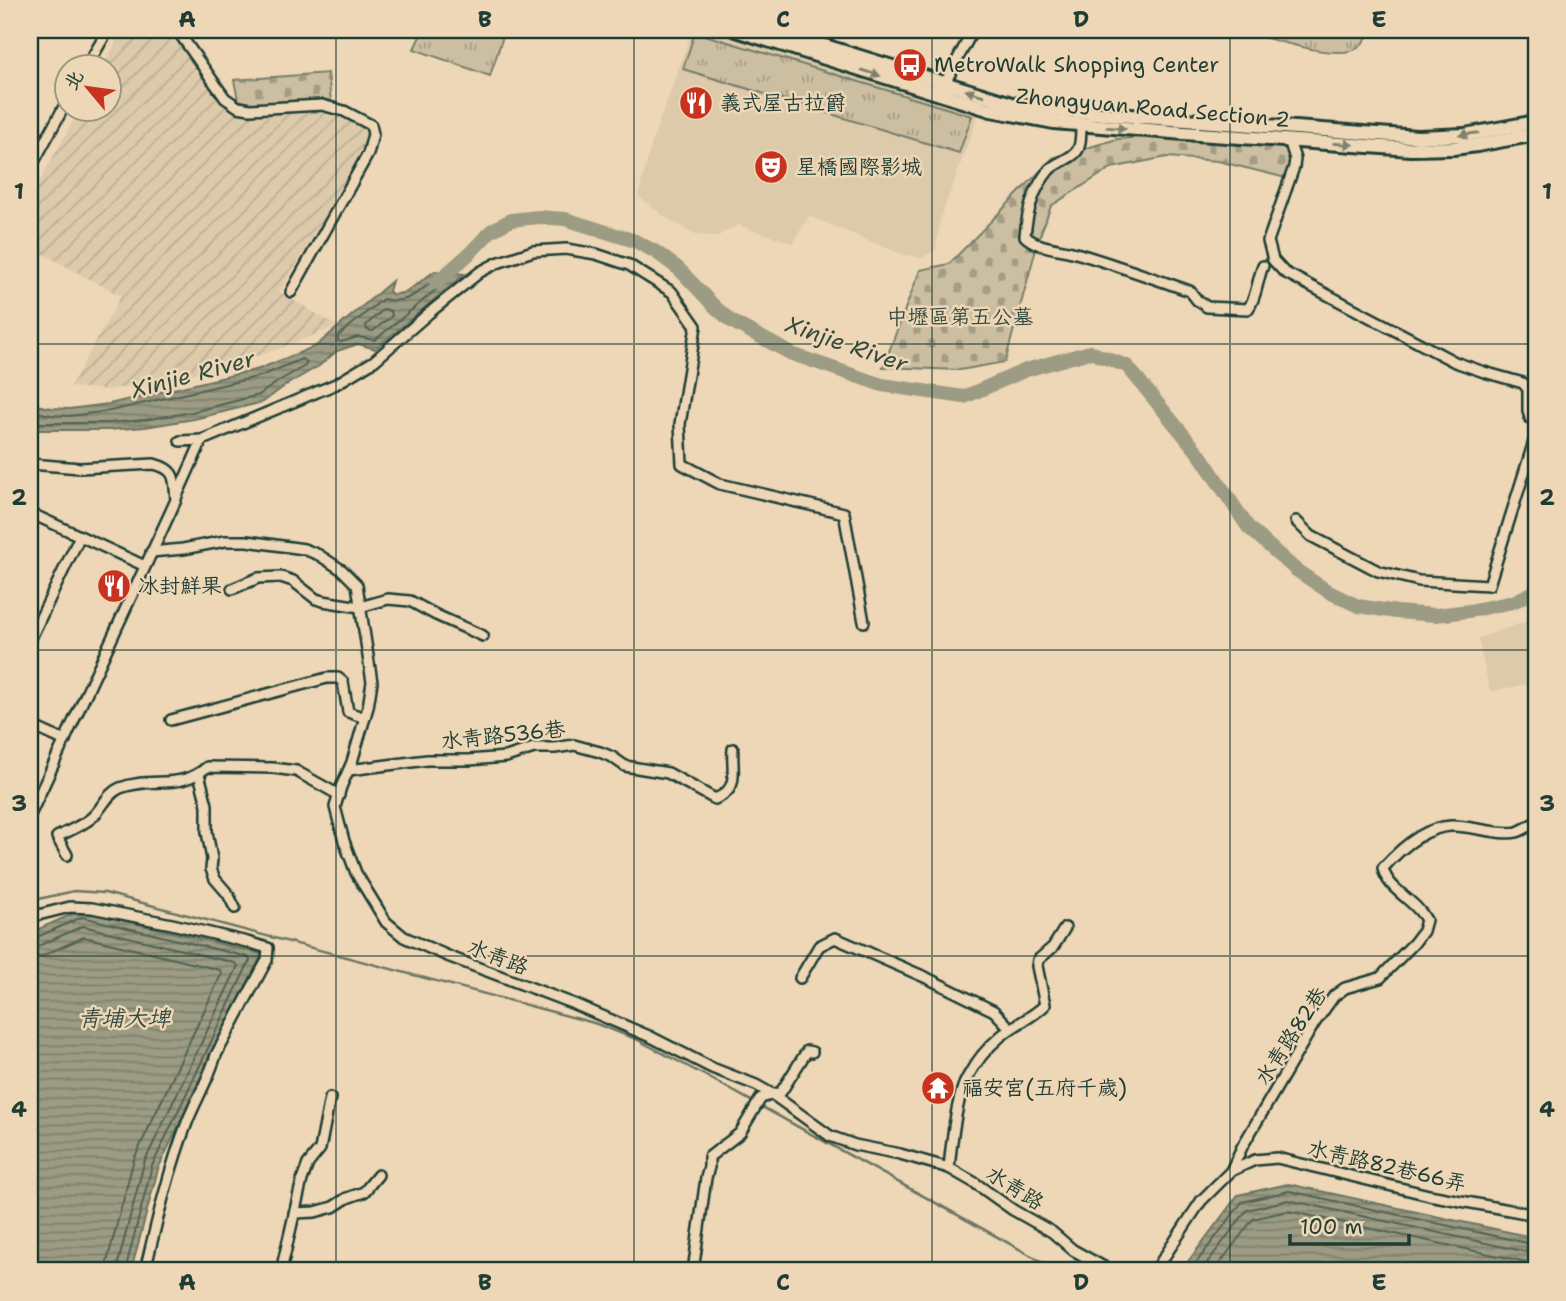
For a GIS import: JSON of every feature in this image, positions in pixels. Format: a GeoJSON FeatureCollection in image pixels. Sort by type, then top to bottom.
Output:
{"type":"FeatureCollection","features":[{"type":"Feature","properties":{"kind":"main road","name":"Zhongyuan Road Section 2"},"geometry":{"type":"LineString","coordinates":[[736,30],[943,89],[1049,110],[1411,149],[1452,148],[1536,134]]}},
{"type":"Feature","properties":{"kind":"main road","name":"Zhongyuan Road Section 2"},"geometry":{"type":"LineString","coordinates":[[773,30],[1011,115],[1054,122],[1418,138],[1465,135],[1536,122]]}},
{"type":"Feature","properties":{"kind":"street"},"geometry":{"type":"LineString","coordinates":[[95,52],[108,30]]}},
{"type":"Feature","properties":{"kind":"street"},"geometry":{"type":"LineString","coordinates":[[177,30],[225,98],[238,107],[250,109],[322,105],[344,111],[371,125],[373,134],[368,154],[291,292]]}},
{"type":"Feature","properties":{"kind":"street"},"geometry":{"type":"LineString","coordinates":[[943,89],[973,30]]}},
{"type":"Feature","properties":{"kind":"street"},"geometry":{"type":"LineString","coordinates":[[30,169],[56,122]]}},
{"type":"Feature","properties":{"kind":"street"},"geometry":{"type":"LineString","coordinates":[[1082,125],[1076,153],[1053,165],[1039,184],[1031,202],[1025,236],[1028,239],[1190,291],[1207,307],[1248,309],[1253,302],[1263,267]]}},
{"type":"Feature","properties":{"kind":"street"},"geometry":{"type":"LineString","coordinates":[[1289,134],[1295,159],[1294,167],[1268,241],[1270,253],[1278,266],[1306,284],[1455,362],[1523,383],[1528,389],[1530,418],[1536,416]]}},
{"type":"Feature","properties":{"kind":"street"},"geometry":{"type":"LineString","coordinates":[[180,441],[202,440],[336,383],[374,361],[480,272],[497,263],[533,251],[566,249],[596,254],[629,265],[672,292],[696,326],[680,424],[682,464],[720,484],[844,513],[864,622]]}},
{"type":"Feature","properties":{"kind":"street"},"geometry":{"type":"LineString","coordinates":[[1296,521],[1311,536],[1378,571],[1419,582],[1489,585],[1536,435]]}},
{"type":"Feature","properties":{"kind":"street"},"geometry":{"type":"LineString","coordinates":[[30,815],[202,440]]}},
{"type":"Feature","properties":{"kind":"street"},"geometry":{"type":"LineString","coordinates":[[30,477],[32,464],[80,468],[154,464],[165,467],[174,477],[176,498]]}},
{"type":"Feature","properties":{"kind":"street"},"geometry":{"type":"LineString","coordinates":[[30,513],[145,566]]}},
{"type":"Feature","properties":{"kind":"street"},"geometry":{"type":"LineString","coordinates":[[30,640],[80,536]]}},
{"type":"Feature","properties":{"kind":"street","name":"水青路"},"geometry":{"type":"LineString","coordinates":[[151,552],[236,541],[304,550],[319,555],[342,570],[357,585],[372,682],[365,718],[335,807],[356,873],[386,922],[404,937],[629,1027],[712,1068],[756,1085],[830,1136],[855,1145],[949,1168],[1052,1232],[1073,1250],[1111,1271]]}},
{"type":"Feature","properties":{"kind":"street"},"geometry":{"type":"LineString","coordinates":[[232,589],[258,578],[281,577],[293,581],[316,599],[360,607],[388,599],[410,601],[483,636]]}},
{"type":"Feature","properties":{"kind":"street"},"geometry":{"type":"LineString","coordinates":[[171,720],[327,678],[338,678],[343,682],[348,712],[365,718]]}},
{"type":"Feature","properties":{"kind":"street"},"geometry":{"type":"LineString","coordinates":[[30,725],[65,741]]}},
{"type":"Feature","properties":{"kind":"street","name":"水青路536巷"},"geometry":{"type":"LineString","coordinates":[[349,770],[427,760],[506,757],[534,748],[574,745],[600,752],[625,766],[668,773],[715,799],[724,796],[733,780],[733,749]]}},
{"type":"Feature","properties":{"kind":"street"},"geometry":{"type":"LineString","coordinates":[[67,855],[57,837],[92,818],[110,794],[142,783],[178,782],[199,774],[208,767],[296,771],[339,795]]}},
{"type":"Feature","properties":{"kind":"street"},"geometry":{"type":"LineString","coordinates":[[199,774],[207,805],[211,869],[235,908]]}},
{"type":"Feature","properties":{"kind":"street","name":"水青路82巷"},"geometry":{"type":"LineString","coordinates":[[1154,1271],[1201,1201],[1231,1171],[1242,1147],[1314,1024],[1334,996],[1345,988],[1380,978],[1423,931],[1426,920],[1422,911],[1385,877],[1383,868],[1397,852],[1437,828],[1452,826],[1510,833],[1536,822]]}},
{"type":"Feature","properties":{"kind":"street"},"geometry":{"type":"LineString","coordinates":[[30,917],[70,907],[92,908],[172,924],[268,948],[267,960],[216,1055],[188,1119],[171,1169],[145,1271]]}},
{"type":"Feature","properties":{"kind":"street"},"geometry":{"type":"LineString","coordinates":[[949,1168],[957,1110],[966,1080],[993,1042],[1010,1028],[1036,1014],[1045,1005],[1038,960],[1053,947],[1065,928]]}},
{"type":"Feature","properties":{"kind":"street"},"geometry":{"type":"LineString","coordinates":[[800,978],[819,946],[835,938],[994,1011],[1010,1028]]}},
{"type":"Feature","properties":{"kind":"street"},"geometry":{"type":"LineString","coordinates":[[693,1271],[709,1157],[740,1133],[761,1098],[781,1092],[801,1058],[807,1051],[812,1052]]}},
{"type":"Feature","properties":{"kind":"street"},"geometry":{"type":"LineString","coordinates":[[281,1271],[302,1180],[308,1164],[320,1149],[330,1098]]}},
{"type":"Feature","properties":{"kind":"street","name":"水青路82巷66弄"},"geometry":{"type":"LineString","coordinates":[[1231,1171],[1255,1160],[1277,1158],[1429,1195],[1536,1216]]}},
{"type":"Feature","properties":{"kind":"street"},"geometry":{"type":"LineString","coordinates":[[294,1213],[316,1212],[333,1207],[364,1192],[378,1175]]}},
{"type":"Feature","properties":{"kind":"shaded area"},"geometry":{"type":"Polygon","coordinates":[[[123,30],[169,30],[228,109],[279,114],[334,111],[362,125],[368,132],[367,145],[280,292],[337,326],[267,353],[191,374],[109,390],[70,387],[121,296],[30,247],[30,198],[73,122],[122,122],[122,52],[111,52],[123,30]]]}},
{"type":"Feature","properties":{"kind":"shaded area"},"geometry":{"type":"Polygon","coordinates":[[[697,30],[711,30],[979,113],[940,220],[936,250],[922,258],[901,254],[809,216],[793,243],[738,225],[716,237],[691,233],[638,196],[652,142],[690,37],[697,30]]]}},
{"type":"Feature","properties":{"kind":"shaded area"},"geometry":{"type":"Polygon","coordinates":[[[1536,618],[1536,682],[1490,692],[1478,638],[1536,618]]]}},
{"type":"Feature","properties":{"kind":"green space"},"geometry":{"type":"Polygon","coordinates":[[[423,30],[505,30],[490,76],[414,49],[423,30]]]}},
{"type":"Feature","properties":{"kind":"green space"},"geometry":{"type":"Polygon","coordinates":[[[1238,30],[1370,30],[1357,48],[1334,52],[1238,30]]]}},
{"type":"Feature","properties":{"kind":"green space"},"geometry":{"type":"Polygon","coordinates":[[[695,32],[972,116],[959,153],[683,69],[695,32]]]}},
{"type":"Feature","properties":{"kind":"green space"},"geometry":{"type":"Polygon","coordinates":[[[328,73],[331,102],[254,104],[238,100],[234,80],[328,73]]]}},
{"type":"Feature","properties":{"kind":"green space","name":"中壢區第五公墓"},"geometry":{"type":"Polygon","coordinates":[[[1163,136],[1286,144],[1292,160],[1286,178],[1218,161],[1167,157],[1111,168],[1051,206],[1039,238],[1005,362],[960,370],[883,367],[920,270],[949,264],[1053,158],[1117,139],[1163,136]]]}},
{"type":"Feature","properties":{"kind":"water"},"geometry":{"type":"Polygon","coordinates":[[[435,271],[465,274],[375,349],[358,344],[337,351],[319,366],[263,402],[194,419],[145,427],[30,430],[30,404],[69,409],[109,404],[259,369],[316,346],[392,281],[389,291],[393,295],[406,292],[435,271]]]}},
{"type":"Feature","properties":{"kind":"water","name":"青埔大埤"},"geometry":{"type":"Polygon","coordinates":[[[81,910],[262,954],[158,1169],[131,1271],[30,1271],[30,933],[81,910]]]}},
{"type":"Feature","properties":{"kind":"water"},"geometry":{"type":"Polygon","coordinates":[[[1288,1184],[1536,1238],[1536,1271],[1181,1271],[1238,1195],[1288,1184]]]}},
{"type":"Feature","properties":{"kind":"waterway","name":"Xinjie River"},"geometry":{"type":"LineString","coordinates":[[436,283],[491,231],[511,220],[538,217],[565,219],[635,241],[656,252],[679,269],[731,321],[792,354],[882,385],[964,397],[1026,370],[1090,352],[1127,366],[1200,455],[1248,527],[1296,570],[1329,592],[1358,606],[1436,615],[1513,602],[1536,591]]}},
{"type":"Feature","properties":{"kind":"waterway"},"geometry":{"type":"LineString","coordinates":[[30,901],[74,891],[105,893],[594,1023],[636,1039],[706,1076],[1059,1271]]}},
{"type":"Feature","properties":{"kind":"place","name":"MetroWalk Shopping Center"},"geometry":{"type":"Point","coordinates":[910,65]}},
{"type":"Feature","properties":{"kind":"place","name":"義式屋古拉爵"},"geometry":{"type":"Point","coordinates":[696,103]}},
{"type":"Feature","properties":{"kind":"place","name":"星橋國際影城"},"geometry":{"type":"Point","coordinates":[771,167]}},
{"type":"Feature","properties":{"kind":"place","name":"冰封鮮果"},"geometry":{"type":"Point","coordinates":[114,586]}},
{"type":"Feature","properties":{"kind":"place","name":"福安宮(五府千歲)"},"geometry":{"type":"Point","coordinates":[938,1088]}}]}
